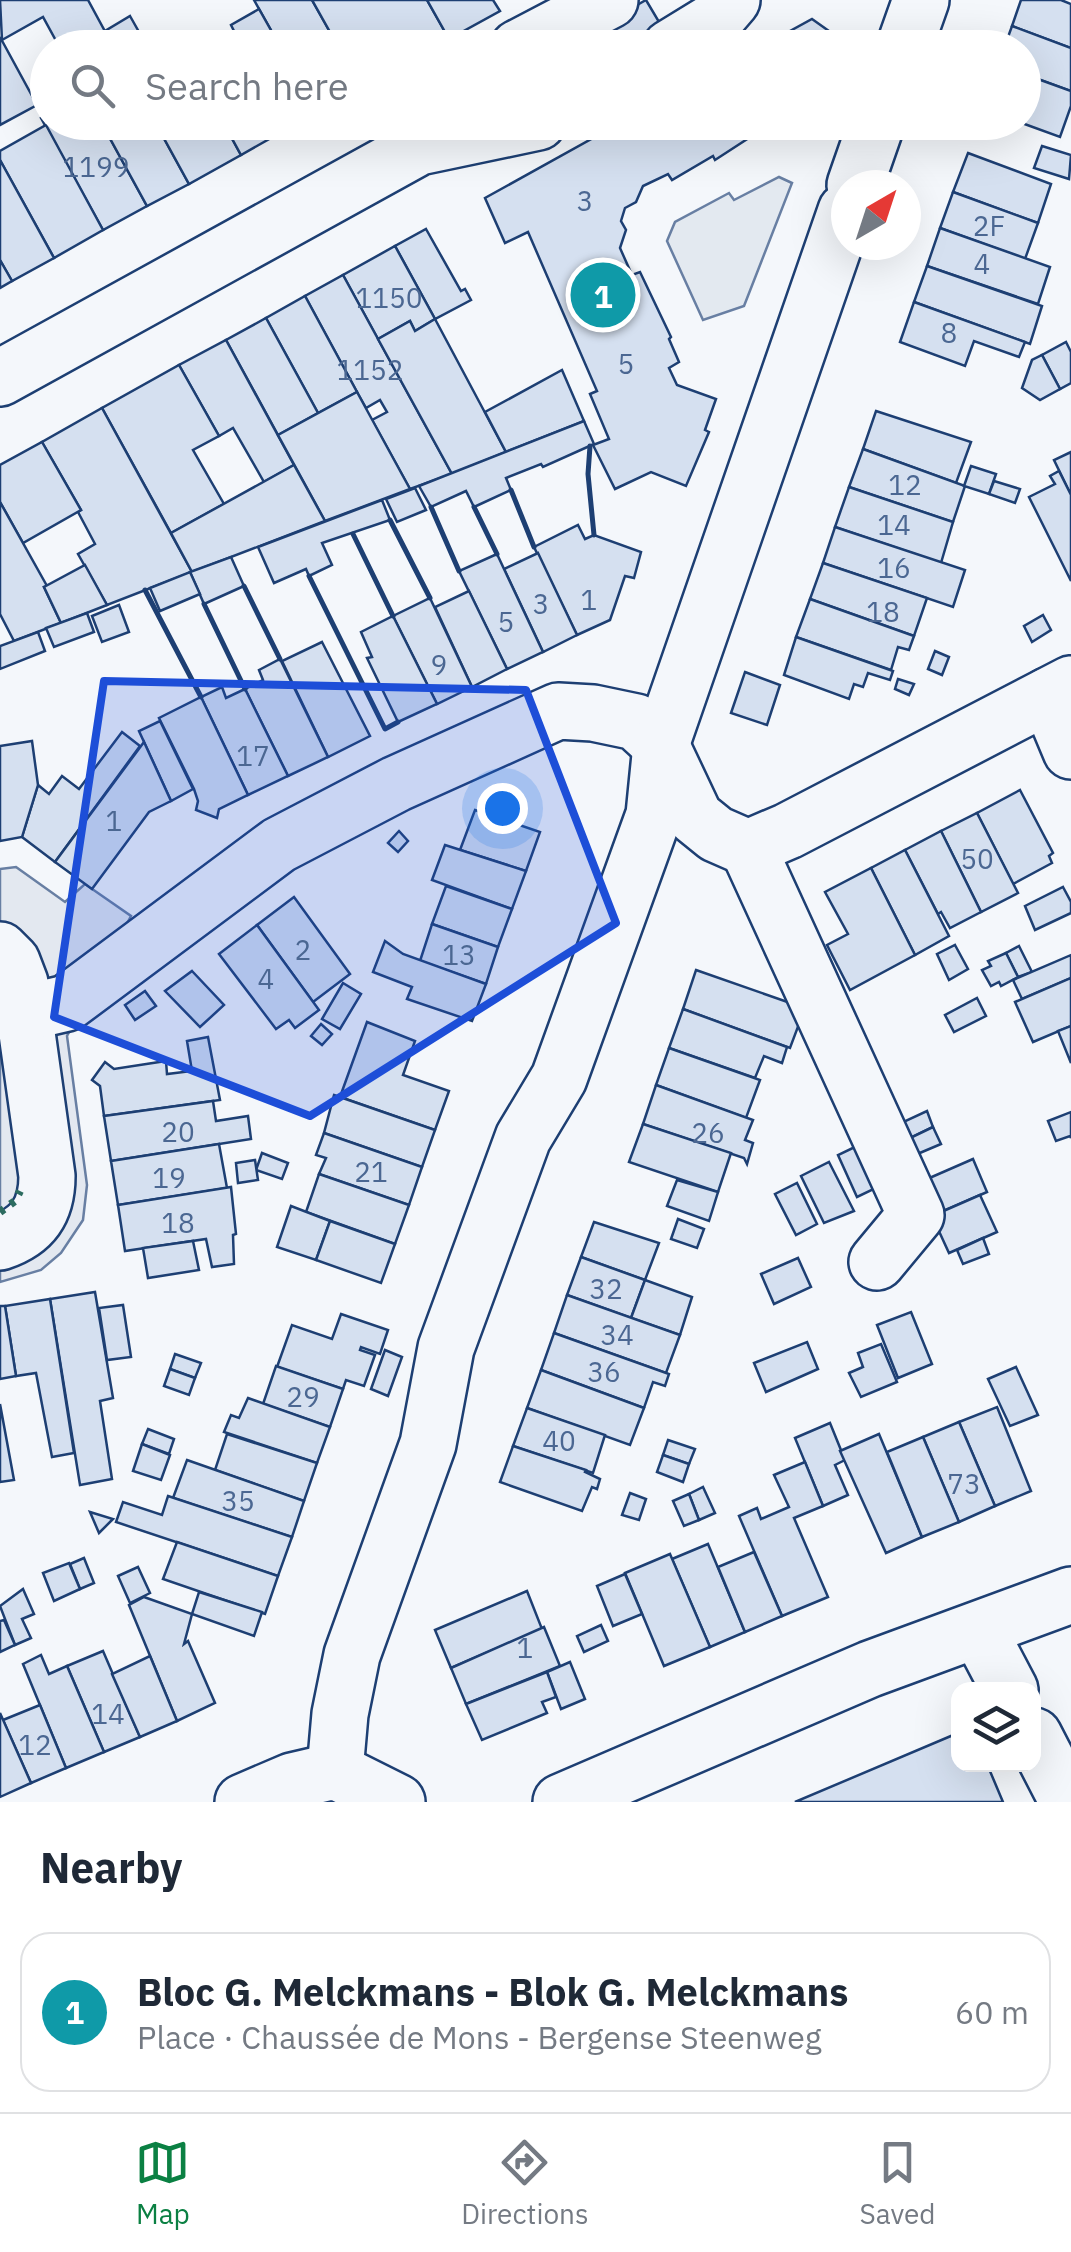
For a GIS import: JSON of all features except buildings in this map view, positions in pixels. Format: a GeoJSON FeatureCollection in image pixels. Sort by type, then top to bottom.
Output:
{"type":"FeatureCollection","features":[{"type":"Feature","properties":{"kind":"street"},"geometry":{"type":"LineString","coordinates":[[552,30],[610,0]]}},
{"type":"Feature","properties":{"kind":"street"},"geometry":{"type":"LineString","coordinates":[[699,30],[714,21],[732,0]]}},
{"type":"Feature","properties":{"kind":"street"},"geometry":{"type":"LineString","coordinates":[[910,30],[921,0]]}},
{"type":"Feature","properties":{"kind":"street"},"geometry":{"type":"LineString","coordinates":[[0,378],[421,140]]}},
{"type":"Feature","properties":{"kind":"street"},"geometry":{"type":"LineString","coordinates":[[860,170],[871,140]]}},
{"type":"Feature","properties":{"kind":"street"},"geometry":{"type":"LineString","coordinates":[[333,1791],[340,1714],[352,1655],[428,1444],[446,1348],[524,1138],[559,1078],[654,815],[661,745],[831,254]]}},
{"type":"Feature","properties":{"kind":"street"},"geometry":{"type":"LineString","coordinates":[[748,848],[1059,690],[1071,750]]}},
{"type":"Feature","properties":{"kind":"street"},"geometry":{"type":"LineString","coordinates":[[24,1014],[67,1002],[279,845],[396,784],[558,711],[636,722],[661,745],[695,817],[716,834],[748,848],[916,1215],[877,1262]]}},
{"type":"Feature","properties":{"kind":"street"},"geometry":{"type":"LineString","coordinates":[[0,950],[16,972],[48,1176],[47,1198],[36,1220],[18,1236],[0,1242]]}},
{"type":"Feature","properties":{"kind":"street"},"geometry":{"type":"LineString","coordinates":[[562,1802],[870,1669],[1071,1595]]}},
{"type":"Feature","properties":{"kind":"street"},"geometry":{"type":"LineString","coordinates":[[979,1631],[1006,1682]]}},
{"type":"Feature","properties":{"kind":"street"},"geometry":{"type":"LineString","coordinates":[[1041,1750],[1068,1802]]}},
{"type":"Feature","properties":{"kind":"street"},"geometry":{"type":"LineString","coordinates":[[243,1802],[292,1782],[397,1802]]}},
{"type":"Feature","properties":{"kind":"highlighted area"},"geometry":{"type":"Polygon","coordinates":[[[104,681],[526,690],[616,923],[310,1116],[54,1017],[104,681]]]}},
{"type":"Feature","properties":{"kind":"shaded area"},"geometry":{"type":"Polygon","coordinates":[[[779,177],[792,183],[744,306],[703,320],[667,241],[675,222],[729,193],[734,200],[779,177]]]}},
{"type":"Feature","properties":{"kind":"shaded area"},"geometry":{"type":"Polygon","coordinates":[[[16,867],[65,902],[85,884],[131,916],[67,1036],[87,1185],[83,1220],[61,1253],[41,1270],[0,1282],[0,869],[16,867]]]}},
{"type":"Feature","properties":{"kind":"hedge"},"geometry":{"type":"LineString","coordinates":[[0,1212],[15,1201],[20,1191]]}},
{"type":"Feature","properties":{"kind":"wall"},"geometry":{"type":"LineString","coordinates":[[590,446],[588,474],[594,535]]}},
{"type":"Feature","properties":{"kind":"wall"},"geometry":{"type":"LineString","coordinates":[[511,490],[534,547]]}},
{"type":"Feature","properties":{"kind":"wall"},"geometry":{"type":"LineString","coordinates":[[431,507],[459,571]]}},
{"type":"Feature","properties":{"kind":"wall"},"geometry":{"type":"LineString","coordinates":[[474,507],[497,554]]}},
{"type":"Feature","properties":{"kind":"wall"},"geometry":{"type":"LineString","coordinates":[[390,520],[430,598]]}},
{"type":"Feature","properties":{"kind":"wall"},"geometry":{"type":"LineString","coordinates":[[353,534],[393,616]]}},
{"type":"Feature","properties":{"kind":"wall"},"geometry":{"type":"LineString","coordinates":[[309,576],[385,729],[398,722]]}},
{"type":"Feature","properties":{"kind":"wall"},"geometry":{"type":"LineString","coordinates":[[244,586],[280,659]]}},
{"type":"Feature","properties":{"kind":"wall"},"geometry":{"type":"LineString","coordinates":[[145,590],[201,697]]}},
{"type":"Feature","properties":{"kind":"wall"},"geometry":{"type":"LineString","coordinates":[[204,604],[245,689]]}},
{"type":"Feature","properties":{"kind":"place","name":"Bloc G. Melckmans - Blok G. Melckmans"},"geometry":{"type":"Point","coordinates":[603,295]}}]}
